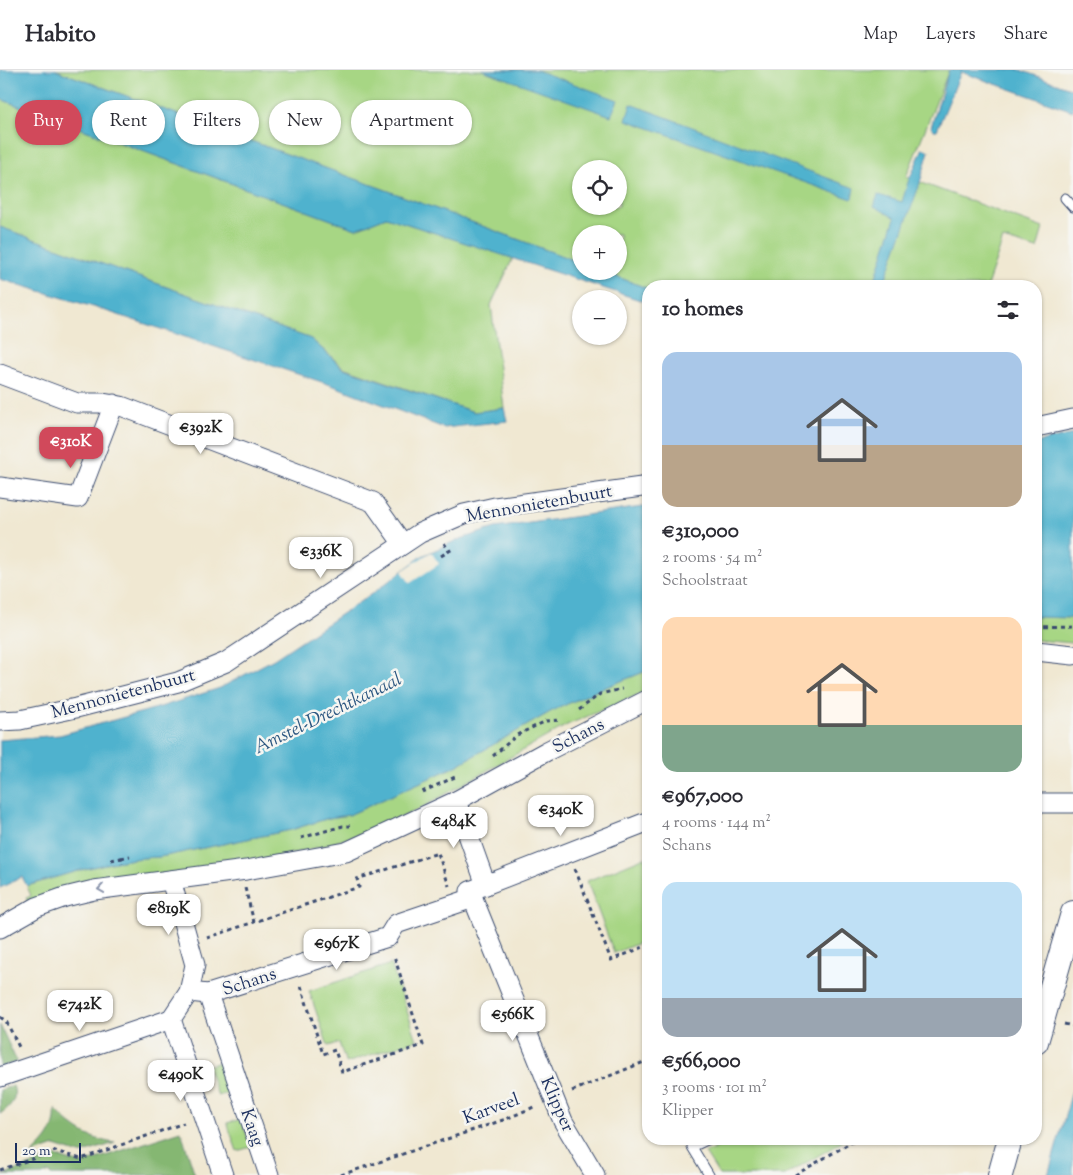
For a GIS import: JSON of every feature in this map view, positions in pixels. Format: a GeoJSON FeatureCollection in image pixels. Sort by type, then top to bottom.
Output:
{"type":"FeatureCollection","features":[{"type":"Feature","properties":{"kind":"street"},"geometry":{"type":"LineString","coordinates":[[0,374],[77,403],[114,404],[373,502],[404,544]]}},
{"type":"Feature","properties":{"kind":"street"},"geometry":{"type":"LineString","coordinates":[[0,487],[78,498],[114,404]]}},
{"type":"Feature","properties":{"kind":"street"},"geometry":{"type":"LineString","coordinates":[[1042,427],[1073,419]]}},
{"type":"Feature","properties":{"kind":"street","name":"Mennonietenbuurt"},"geometry":{"type":"LineString","coordinates":[[0,722],[20,720],[76,708],[178,682],[226,662],[404,544],[436,526],[464,514],[495,507],[642,487]]}},
{"type":"Feature","properties":{"kind":"street"},"geometry":{"type":"LineString","coordinates":[[1042,652],[1073,655]]}},
{"type":"Feature","properties":{"kind":"street","name":"Schans"},"geometry":{"type":"LineString","coordinates":[[0,928],[37,907],[94,890],[241,871],[346,852],[456,801],[547,751],[642,703]]}},
{"type":"Feature","properties":{"kind":"street"},"geometry":{"type":"LineString","coordinates":[[456,801],[471,895]]}},
{"type":"Feature","properties":{"kind":"street"},"geometry":{"type":"LineString","coordinates":[[1042,803],[1073,802]]}},
{"type":"Feature","properties":{"kind":"street","name":"Schans"},"geometry":{"type":"LineString","coordinates":[[189,992],[208,994],[388,937],[396,924],[642,824]]}},
{"type":"Feature","properties":{"kind":"street"},"geometry":{"type":"LineString","coordinates":[[0,1077],[171,1019],[189,992],[195,965],[171,880]]}},
{"type":"Feature","properties":{"kind":"street","name":"Klipper"},"geometry":{"type":"LineString","coordinates":[[471,895],[563,1122],[595,1175]]}},
{"type":"Feature","properties":{"kind":"street"},"geometry":{"type":"LineString","coordinates":[[1042,1021],[1073,913]]}},
{"type":"Feature","properties":{"kind":"street","name":"Kaag"},"geometry":{"type":"LineString","coordinates":[[208,994],[269,1175]]}},
{"type":"Feature","properties":{"kind":"street"},"geometry":{"type":"LineString","coordinates":[[171,1019],[223,1175]]}},
{"type":"Feature","properties":{"kind":"street"},"geometry":{"type":"LineString","coordinates":[[1000,1175],[1008,1145]]}},
{"type":"Feature","properties":{"kind":"lane"},"geometry":{"type":"LineString","coordinates":[[1064,198],[1073,207]]}},
{"type":"Feature","properties":{"kind":"lane"},"geometry":{"type":"LineString","coordinates":[[696,1145],[692,1147],[709,1175]]}},
{"type":"Feature","properties":{"kind":"path"},"geometry":{"type":"LineString","coordinates":[[442,541],[449,551]]}},
{"type":"Feature","properties":{"kind":"path"},"geometry":{"type":"LineString","coordinates":[[441,556],[453,549]]}},
{"type":"Feature","properties":{"kind":"path"},"geometry":{"type":"LineString","coordinates":[[1042,627],[1073,626]]}},
{"type":"Feature","properties":{"kind":"path"},"geometry":{"type":"LineString","coordinates":[[575,713],[600,694],[624,689]]}},
{"type":"Feature","properties":{"kind":"path"},"geometry":{"type":"LineString","coordinates":[[490,759],[518,735],[546,722],[560,721],[565,718]]}},
{"type":"Feature","properties":{"kind":"path"},"geometry":{"type":"LineString","coordinates":[[417,796],[427,789],[460,775]]}},
{"type":"Feature","properties":{"kind":"path"},"geometry":{"type":"LineString","coordinates":[[297,839],[343,826],[353,827]]}},
{"type":"Feature","properties":{"kind":"path"},"geometry":{"type":"LineString","coordinates":[[205,939],[359,887],[357,879],[438,853],[471,895]]}},
{"type":"Feature","properties":{"kind":"path"},"geometry":{"type":"LineString","coordinates":[[569,853],[611,960],[642,948]]}},
{"type":"Feature","properties":{"kind":"path"},"geometry":{"type":"LineString","coordinates":[[111,860],[130,856]]}},
{"type":"Feature","properties":{"kind":"path"},"geometry":{"type":"LineString","coordinates":[[121,858],[122,864]]}},
{"type":"Feature","properties":{"kind":"path"},"geometry":{"type":"LineString","coordinates":[[241,871],[254,922]]}},
{"type":"Feature","properties":{"kind":"path"},"geometry":{"type":"LineString","coordinates":[[294,967],[323,1054],[335,1050],[342,1072],[424,1045],[388,937]]}},
{"type":"Feature","properties":{"kind":"path"},"geometry":{"type":"LineString","coordinates":[[0,1017],[6,1021],[29,1067]]}},
{"type":"Feature","properties":{"kind":"path","name":"Karveel"},"geometry":{"type":"LineString","coordinates":[[341,1175],[506,1119],[642,1063]]}},
{"type":"Feature","properties":{"kind":"path"},"geometry":{"type":"LineString","coordinates":[[0,1170],[55,1151],[81,1159],[204,1117]]}},
{"type":"Feature","properties":{"kind":"path"},"geometry":{"type":"LineString","coordinates":[[796,1175],[847,1145]]}},
{"type":"Feature","properties":{"kind":"green space"},"geometry":{"type":"Polygon","coordinates":[[[55,70],[949,70],[906,177],[1043,228],[1037,249],[1003,239],[989,280],[642,280],[642,286],[626,280],[627,225],[572,225],[572,260],[259,144],[259,100],[175,100],[175,114],[165,110],[165,100],[138,100],[55,70]]]}},
{"type":"Feature","properties":{"kind":"green space"},"geometry":{"type":"Polygon","coordinates":[[[0,99],[15,104],[15,145],[82,145],[82,129],[92,133],[92,145],[126,145],[356,229],[386,217],[513,258],[491,305],[504,408],[474,412],[343,367],[311,339],[0,227],[0,99]]]}},
{"type":"Feature","properties":{"kind":"green space"},"geometry":{"type":"Polygon","coordinates":[[[1042,617],[1073,618],[1073,643],[1042,640],[1042,617]]]}},
{"type":"Feature","properties":{"kind":"green space"},"geometry":{"type":"Polygon","coordinates":[[[642,673],[642,693],[567,725],[423,807],[383,826],[327,845],[286,855],[29,904],[26,898],[31,896],[27,886],[93,867],[126,860],[160,857],[291,830],[329,818],[349,815],[456,766],[552,711],[642,673]]]}},
{"type":"Feature","properties":{"kind":"green space"},"geometry":{"type":"Polygon","coordinates":[[[642,858],[642,942],[614,953],[587,881],[642,858]]]}},
{"type":"Feature","properties":{"kind":"green space"},"geometry":{"type":"Polygon","coordinates":[[[391,964],[417,1040],[346,1063],[339,1043],[328,1046],[309,991],[391,964]]]}},
{"type":"Feature","properties":{"kind":"green space"},"geometry":{"type":"Polygon","coordinates":[[[0,1025],[17,1062],[0,1067],[0,1025]]]}},
{"type":"Feature","properties":{"kind":"green space"},"geometry":{"type":"Polygon","coordinates":[[[221,1062],[232,1092],[218,1096],[207,1066],[221,1062]]]}},
{"type":"Feature","properties":{"kind":"green space"},"geometry":{"type":"Polygon","coordinates":[[[13,1086],[14,1099],[0,1114],[0,1090],[13,1086]]]}},
{"type":"Feature","properties":{"kind":"green space"},"geometry":{"type":"Polygon","coordinates":[[[55,1109],[89,1136],[115,1143],[80,1154],[55,1146],[32,1154],[50,1134],[54,1123],[55,1109]]]}},
{"type":"Feature","properties":{"kind":"green space"},"geometry":{"type":"Polygon","coordinates":[[[241,1119],[251,1147],[237,1151],[227,1123],[241,1119]]]}},
{"type":"Feature","properties":{"kind":"green space"},"geometry":{"type":"Polygon","coordinates":[[[181,1131],[195,1175],[51,1175],[50,1172],[42,1175],[3,1175],[56,1156],[81,1164],[181,1131]]]}},
{"type":"Feature","properties":{"kind":"green space"},"geometry":{"type":"Polygon","coordinates":[[[723,1145],[837,1145],[785,1175],[719,1175],[705,1153],[723,1145]]]}},
{"type":"Feature","properties":{"kind":"water"},"geometry":{"type":"Polygon","coordinates":[[[0,70],[55,70],[138,100],[92,100],[92,133],[82,129],[82,100],[15,100],[15,104],[0,99],[0,70]]]}},
{"type":"Feature","properties":{"kind":"water"},"geometry":{"type":"Polygon","coordinates":[[[482,70],[536,70],[618,100],[611,116],[482,70]]]}},
{"type":"Feature","properties":{"kind":"water"},"geometry":{"type":"Polygon","coordinates":[[[949,70],[1020,70],[1073,89],[1073,111],[961,72],[937,130],[934,130],[931,127],[949,70]]]}},
{"type":"Feature","properties":{"kind":"water"},"geometry":{"type":"Polygon","coordinates":[[[631,104],[854,188],[852,199],[626,120],[631,104]]]}},
{"type":"Feature","properties":{"kind":"water"},"geometry":{"type":"Polygon","coordinates":[[[165,110],[175,114],[175,145],[259,144],[572,260],[572,278],[386,217],[356,229],[126,145],[165,145],[165,110]]]}},
{"type":"Feature","properties":{"kind":"water"},"geometry":{"type":"Polygon","coordinates":[[[923,148],[929,151],[919,186],[885,280],[875,280],[895,218],[874,206],[878,195],[902,202],[908,182],[923,148]]]}},
{"type":"Feature","properties":{"kind":"water"},"geometry":{"type":"Polygon","coordinates":[[[0,227],[311,339],[343,368],[474,412],[504,408],[507,421],[444,428],[334,386],[97,308],[0,279],[0,227]]]}},
{"type":"Feature","properties":{"kind":"water"},"geometry":{"type":"Polygon","coordinates":[[[579,280],[626,280],[642,286],[642,301],[627,296],[627,290],[609,290],[579,280]]]}},
{"type":"Feature","properties":{"kind":"water"},"geometry":{"type":"Polygon","coordinates":[[[1073,434],[1073,618],[1042,617],[1042,442],[1073,434]]]}},
{"type":"Feature","properties":{"kind":"water","name":"Amstel-Drechtkanaal"},"geometry":{"type":"Polygon","coordinates":[[[642,507],[642,673],[552,711],[456,766],[349,815],[329,818],[291,830],[160,857],[109,863],[27,886],[22,877],[0,888],[0,740],[60,735],[220,688],[274,659],[373,593],[422,556],[457,540],[495,528],[642,507]]]}},
{"type":"Feature","properties":{"kind":"water"},"geometry":{"type":"Polygon","coordinates":[[[1073,1088],[1073,1175],[1048,1175],[1073,1088]]]}},
{"type":"Feature","properties":{"kind":"pier"},"geometry":{"type":"Polygon","coordinates":[[[431,552],[439,564],[410,583],[402,571],[431,552]]]}}]}
